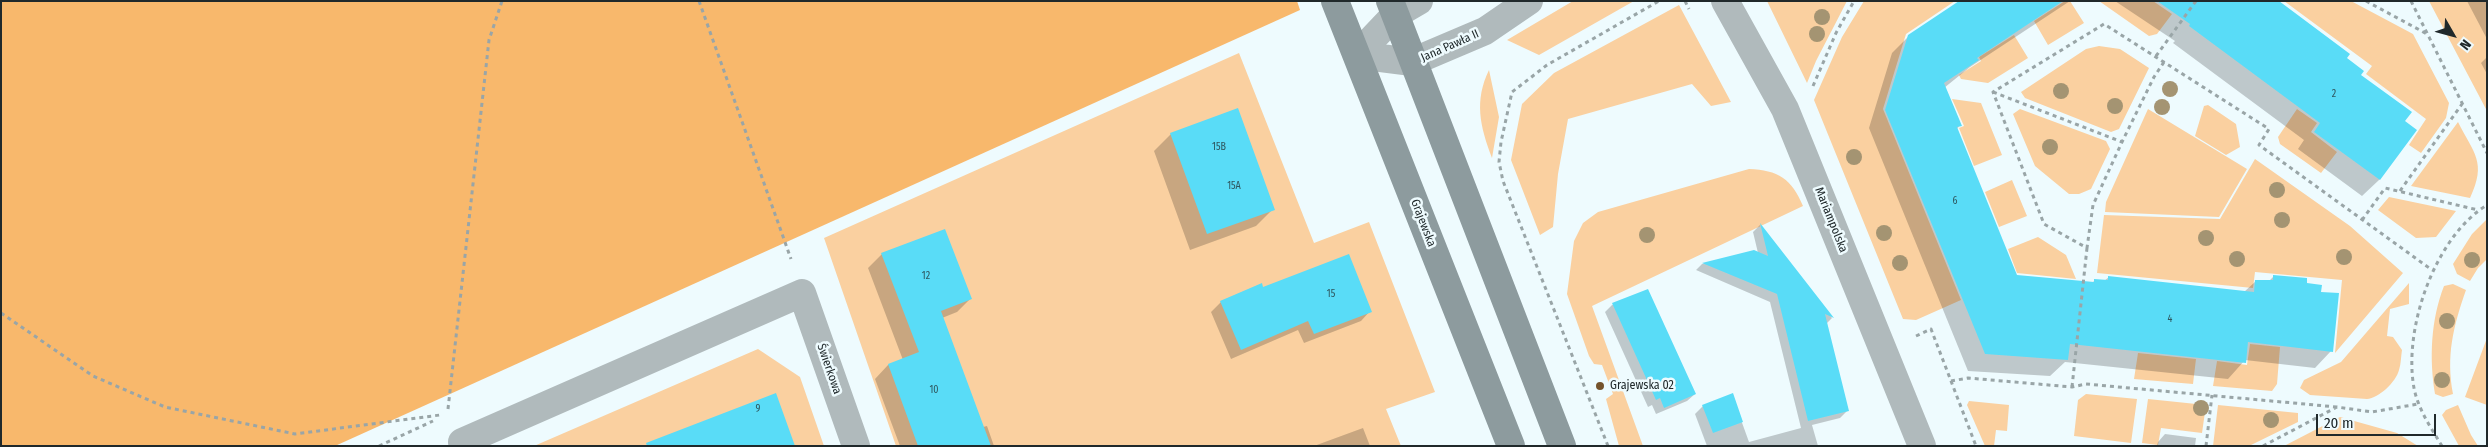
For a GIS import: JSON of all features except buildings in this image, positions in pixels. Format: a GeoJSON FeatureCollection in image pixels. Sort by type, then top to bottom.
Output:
{"type":"FeatureCollection","features":[{"type":"Feature","properties":{"kind":"main road","name":"Grajewska"},"geometry":{"type":"LineString","coordinates":[[1335,1],[1511,446]]}},
{"type":"Feature","properties":{"kind":"main road"},"geometry":{"type":"LineString","coordinates":[[1392,8],[1562,446]]}},
{"type":"Feature","properties":{"kind":"street"},"geometry":{"type":"LineString","coordinates":[[1357,56],[1392,8],[1419,1]]}},
{"type":"Feature","properties":{"kind":"street","name":"Jana Pawła II"},"geometry":{"type":"LineString","coordinates":[[1357,56],[1412,62],[1485,31],[1529,1]]}},
{"type":"Feature","properties":{"kind":"street","name":"Mariampolska"},"geometry":{"type":"LineString","coordinates":[[1725,1],[1785,109],[1922,446]]}},
{"type":"Feature","properties":{"kind":"street"},"geometry":{"type":"LineString","coordinates":[[462,444],[802,293]]}},
{"type":"Feature","properties":{"kind":"street","name":"Świerkowa"},"geometry":{"type":"LineString","coordinates":[[802,293],[856,446]]}},
{"type":"Feature","properties":{"kind":"path"},"geometry":{"type":"LineString","coordinates":[[448,414],[489,40],[502,1]]}},
{"type":"Feature","properties":{"kind":"path"},"geometry":{"type":"LineString","coordinates":[[699,1],[802,293]]}},
{"type":"Feature","properties":{"kind":"path"},"geometry":{"type":"LineString","coordinates":[[1608,446],[1503,181],[1499,162],[1501,142],[1512,92],[1547,65],[1659,1]]}},
{"type":"Feature","properties":{"kind":"path"},"geometry":{"type":"LineString","coordinates":[[1811,90],[1836,33],[1854,1]]}},
{"type":"Feature","properties":{"kind":"path"},"geometry":{"type":"LineString","coordinates":[[2156,56],[2196,1]]}},
{"type":"Feature","properties":{"kind":"path"},"geometry":{"type":"LineString","coordinates":[[2366,1],[2428,34]]}},
{"type":"Feature","properties":{"kind":"path"},"geometry":{"type":"LineString","coordinates":[[2411,1],[2487,153]]}},
{"type":"Feature","properties":{"kind":"path"},"geometry":{"type":"LineString","coordinates":[[1993,92],[2104,24],[2269,129],[2259,145],[2432,270]]}},
{"type":"Feature","properties":{"kind":"path"},"geometry":{"type":"LineString","coordinates":[[2072,387],[2093,205],[2154,77],[2164,62]]}},
{"type":"Feature","properties":{"kind":"path"},"geometry":{"type":"LineString","coordinates":[[1993,92],[2122,142]]}},
{"type":"Feature","properties":{"kind":"path"},"geometry":{"type":"LineString","coordinates":[[1993,92],[2044,224],[2087,248]]}},
{"type":"Feature","properties":{"kind":"path"},"geometry":{"type":"LineString","coordinates":[[2400,191],[2462,104]]}},
{"type":"Feature","properties":{"kind":"path"},"geometry":{"type":"LineString","coordinates":[[2362,220],[2385,188],[2478,210]]}},
{"type":"Feature","properties":{"kind":"path"},"geometry":{"type":"LineString","coordinates":[[2442,446],[2418,404],[2413,366],[2416,334],[2422,302],[2432,270],[2452,238],[2478,210],[2487,205]]}},
{"type":"Feature","properties":{"kind":"path"},"geometry":{"type":"LineString","coordinates":[[1,312],[93,376],[173,409],[295,434],[448,414]]}},
{"type":"Feature","properties":{"kind":"path"},"geometry":{"type":"LineString","coordinates":[[1951,381],[1968,378],[2072,387],[2086,384],[2337,407],[2372,412],[2418,404]]}},
{"type":"Feature","properties":{"kind":"path"},"geometry":{"type":"LineString","coordinates":[[2206,446],[2212,395]]}},
{"type":"Feature","properties":{"kind":"path"},"geometry":{"type":"LineString","coordinates":[[2263,446],[2337,407]]}},
{"type":"Feature","properties":{"kind":"path"},"geometry":{"type":"LineString","coordinates":[[379,446],[448,414]]}},
{"type":"Feature","properties":{"kind":"shaded area"},"geometry":{"type":"Polygon","coordinates":[[[1,1],[1297,1],[1300,10],[335,446],[1,446],[1,1]]]}},
{"type":"Feature","properties":{"kind":"shaded area"},"geometry":{"type":"Polygon","coordinates":[[[1573,1],[1634,1],[1539,55],[1507,40],[1573,1]]]}},
{"type":"Feature","properties":{"kind":"shaded area"},"geometry":{"type":"Polygon","coordinates":[[[1767,1],[1847,1],[1816,61],[1807,83],[1767,1]]]}},
{"type":"Feature","properties":{"kind":"shaded area"},"geometry":{"type":"Polygon","coordinates":[[[1864,1],[1955,1],[1906,34],[1883,109],[1961,300],[1916,320],[1903,319],[1814,100],[1842,37],[1864,1]]]}},
{"type":"Feature","properties":{"kind":"shaded area"},"geometry":{"type":"Polygon","coordinates":[[[2065,1],[2070,1],[2084,23],[2048,45],[2034,21],[2065,1]]]}},
{"type":"Feature","properties":{"kind":"shaded area"},"geometry":{"type":"Polygon","coordinates":[[[2099,1],[2153,1],[2172,14],[2157,34],[2149,36],[2099,1]]]}},
{"type":"Feature","properties":{"kind":"shaded area"},"geometry":{"type":"Polygon","coordinates":[[[2284,1],[2351,1],[2413,34],[2449,103],[2446,118],[2421,153],[2409,145],[2426,119],[2366,74],[2372,66],[2284,1]]]}},
{"type":"Feature","properties":{"kind":"shaded area"},"geometry":{"type":"Polygon","coordinates":[[[2429,1],[2487,1],[2487,111],[2429,1]]]}},
{"type":"Feature","properties":{"kind":"shaded area"},"geometry":{"type":"Polygon","coordinates":[[[1679,5],[1731,102],[1711,106],[1692,84],[1568,119],[1558,174],[1553,227],[1540,235],[1511,160],[1522,104],[1554,73],[1679,5]]]}},
{"type":"Feature","properties":{"kind":"shaded area"},"geometry":{"type":"Polygon","coordinates":[[[2014,35],[2028,58],[1988,83],[1961,79],[1959,75],[1981,61],[1979,57],[2014,35]]]}},
{"type":"Feature","properties":{"kind":"shaded area"},"geometry":{"type":"Polygon","coordinates":[[[2099,46],[2120,49],[2149,68],[2119,129],[2111,132],[2025,98],[2021,92],[2086,49],[2099,46]]]}},
{"type":"Feature","properties":{"kind":"shaded area"},"geometry":{"type":"Polygon","coordinates":[[[1239,53],[1314,243],[1369,222],[1435,392],[1386,409],[1401,446],[896,446],[824,238],[1239,53]]]}},
{"type":"Feature","properties":{"kind":"shaded area"},"geometry":{"type":"Polygon","coordinates":[[[1489,70],[1499,117],[1492,158],[1484,135],[1480,114],[1481,92],[1489,70]]]}},
{"type":"Feature","properties":{"kind":"shaded area"},"geometry":{"type":"Polygon","coordinates":[[[1952,99],[1981,103],[2002,155],[1974,166],[1959,128],[1964,126],[1952,99]]]}},
{"type":"Feature","properties":{"kind":"shaded area"},"geometry":{"type":"Polygon","coordinates":[[[2208,105],[2236,124],[2240,147],[2226,155],[2195,136],[2204,106],[2208,105]]]}},
{"type":"Feature","properties":{"kind":"shaded area"},"geometry":{"type":"Polygon","coordinates":[[[2020,109],[2106,141],[2110,149],[2091,189],[2079,194],[2069,194],[2035,166],[2013,114],[2020,109]]]}},
{"type":"Feature","properties":{"kind":"shaded area"},"geometry":{"type":"Polygon","coordinates":[[[2148,109],[2247,169],[2219,217],[2105,212],[2106,202],[2148,109]]]}},
{"type":"Feature","properties":{"kind":"shaded area"},"geometry":{"type":"Polygon","coordinates":[[[2297,109],[2317,123],[2311,132],[2337,152],[2321,173],[2280,144],[2278,137],[2297,109]]]}},
{"type":"Feature","properties":{"kind":"shaded area"},"geometry":{"type":"Polygon","coordinates":[[[2458,122],[2473,151],[2478,167],[2478,175],[2470,198],[2411,186],[2458,122]]]}},
{"type":"Feature","properties":{"kind":"shaded area"},"geometry":{"type":"Polygon","coordinates":[[[2255,159],[2350,226],[2403,273],[2335,353],[2342,280],[2255,272],[2253,288],[2097,273],[2104,215],[2220,219],[2255,159]]]}},
{"type":"Feature","properties":{"kind":"shaded area"},"geometry":{"type":"Polygon","coordinates":[[[1749,169],[1768,171],[1783,178],[1794,189],[1803,206],[1592,306],[1643,446],[1619,446],[1606,399],[1613,394],[1602,365],[1594,364],[1589,356],[1567,294],[1574,241],[1583,223],[1598,212],[1749,169]]]}},
{"type":"Feature","properties":{"kind":"shaded area"},"geometry":{"type":"Polygon","coordinates":[[[2012,180],[2027,216],[1999,227],[1985,192],[2012,180]]]}},
{"type":"Feature","properties":{"kind":"shaded area"},"geometry":{"type":"Polygon","coordinates":[[[2389,197],[2456,211],[2436,237],[2416,238],[2378,210],[2389,197]]]}},
{"type":"Feature","properties":{"kind":"shaded area"},"geometry":{"type":"Polygon","coordinates":[[[2487,219],[2487,259],[2478,268],[2470,281],[2457,274],[2453,264],[2472,234],[2487,219]]]}},
{"type":"Feature","properties":{"kind":"shaded area"},"geometry":{"type":"Polygon","coordinates":[[[2038,237],[2066,255],[2076,279],[2017,273],[2008,249],[2038,237]]]}},
{"type":"Feature","properties":{"kind":"shaded area"},"geometry":{"type":"Polygon","coordinates":[[[2409,283],[2409,304],[2390,309],[2387,336],[2393,337],[2402,350],[2397,375],[2386,389],[2377,396],[2367,399],[2310,395],[2300,388],[2304,380],[2341,362],[2409,283]]]}},
{"type":"Feature","properties":{"kind":"shaded area"},"geometry":{"type":"Polygon","coordinates":[[[2453,284],[2466,290],[2457,317],[2452,342],[2450,367],[2453,394],[2443,397],[2435,394],[2432,367],[2432,339],[2436,312],[2444,286],[2453,284]]]}},
{"type":"Feature","properties":{"kind":"shaded area"},"geometry":{"type":"Polygon","coordinates":[[[2487,338],[2487,405],[2465,397],[2487,338]]]}},
{"type":"Feature","properties":{"kind":"shaded area"},"geometry":{"type":"Polygon","coordinates":[[[2250,344],[2280,347],[2277,384],[2272,391],[2213,386],[2217,361],[2247,365],[2250,344]]]}},
{"type":"Feature","properties":{"kind":"shaded area"},"geometry":{"type":"Polygon","coordinates":[[[758,349],[800,377],[824,446],[534,446],[758,349]]]}},
{"type":"Feature","properties":{"kind":"shaded area"},"geometry":{"type":"Polygon","coordinates":[[[2138,353],[2196,359],[2193,384],[2134,379],[2138,353]]]}},
{"type":"Feature","properties":{"kind":"shaded area"},"geometry":{"type":"Polygon","coordinates":[[[2086,394],[2137,399],[2131,443],[2074,436],[2078,400],[2086,394]]]}},
{"type":"Feature","properties":{"kind":"shaded area"},"geometry":{"type":"Polygon","coordinates":[[[2148,399],[2206,405],[2202,433],[2161,428],[2158,445],[2142,443],[2148,399]]]}},
{"type":"Feature","properties":{"kind":"shaded area"},"geometry":{"type":"Polygon","coordinates":[[[1969,401],[2009,405],[2007,431],[1996,430],[1994,446],[1985,446],[1967,405],[1969,401]]]}},
{"type":"Feature","properties":{"kind":"shaded area"},"geometry":{"type":"Polygon","coordinates":[[[2218,405],[2298,413],[2298,422],[2249,446],[2213,446],[2218,405]]]}},
{"type":"Feature","properties":{"kind":"shaded area"},"geometry":{"type":"Polygon","coordinates":[[[2458,405],[2478,446],[2459,446],[2442,415],[2446,410],[2458,405]]]}},
{"type":"Feature","properties":{"kind":"shaded area"},"geometry":{"type":"Polygon","coordinates":[[[2340,417],[2397,433],[2418,446],[2284,446],[2340,417]]]}},
{"type":"Feature","properties":{"kind":"place","name":"Grajewska 02"},"geometry":{"type":"Point","coordinates":[1600,386]}}]}
